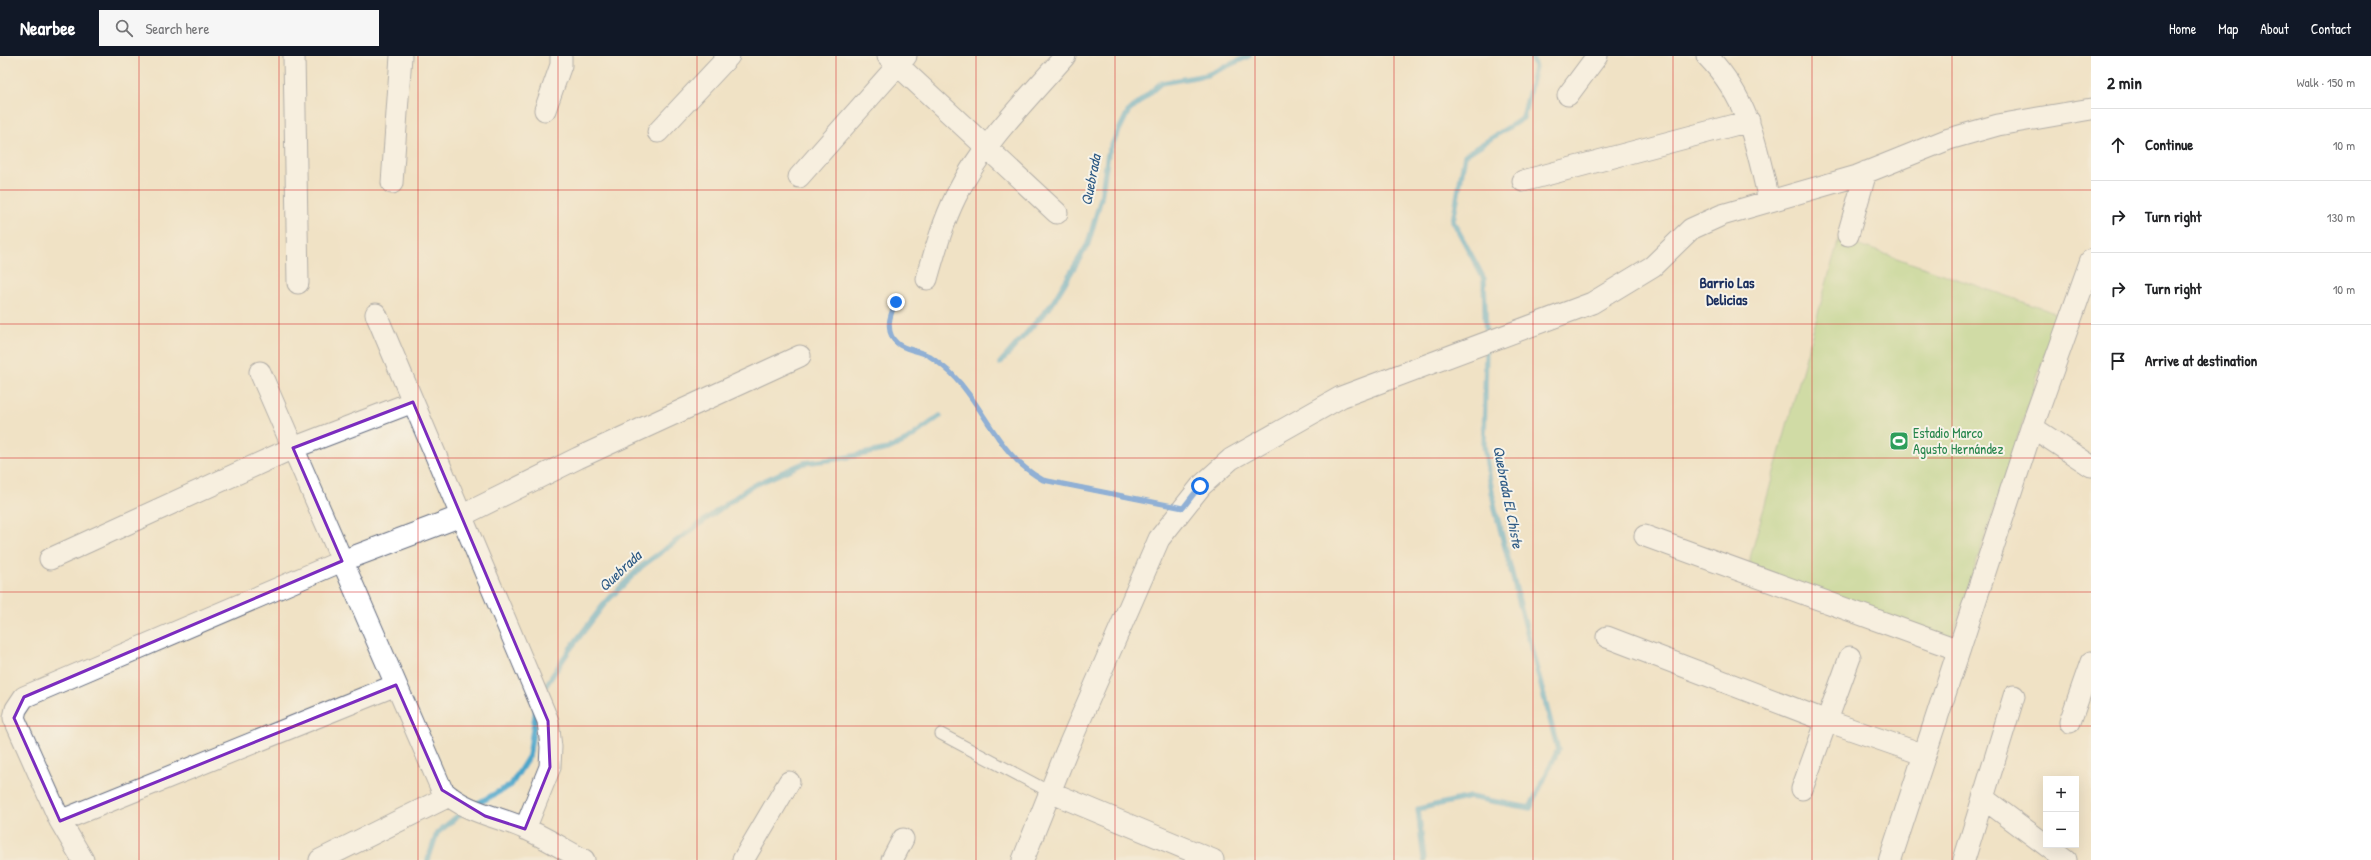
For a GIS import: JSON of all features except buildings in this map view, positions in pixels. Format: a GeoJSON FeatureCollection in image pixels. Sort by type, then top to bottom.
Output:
{"type":"FeatureCollection","features":[{"type":"Feature","properties":{"kind":"street"},"geometry":{"type":"LineString","coordinates":[[294,56],[298,283]]}},
{"type":"Feature","properties":{"kind":"street"},"geometry":{"type":"LineString","coordinates":[[392,183],[401,56]]}},
{"type":"Feature","properties":{"kind":"street"},"geometry":{"type":"LineString","coordinates":[[658,132],[729,56]]}},
{"type":"Feature","properties":{"kind":"street"},"geometry":{"type":"LineString","coordinates":[[927,279],[936,247],[956,195],[987,148],[1065,56]]}},
{"type":"Feature","properties":{"kind":"street"},"geometry":{"type":"LineString","coordinates":[[1568,95],[1597,56]]}},
{"type":"Feature","properties":{"kind":"street"},"geometry":{"type":"LineString","coordinates":[[1707,56],[1719,69],[1740,99],[1755,136],[1769,201]]}},
{"type":"Feature","properties":{"kind":"street"},"geometry":{"type":"LineString","coordinates":[[545,110],[564,59]]}},
{"type":"Feature","properties":{"kind":"street"},"geometry":{"type":"LineString","coordinates":[[799,178],[898,59],[987,148],[1057,213]]}},
{"type":"Feature","properties":{"kind":"street"},"geometry":{"type":"LineString","coordinates":[[1023,860],[1050,792],[1159,539],[1200,486],[1231,459],[1341,397],[1592,303],[1653,266],[1691,229],[1722,215],[1866,172],[1949,139],[1998,124],[2091,109]]}},
{"type":"Feature","properties":{"kind":"street"},"geometry":{"type":"LineString","coordinates":[[1523,181],[1749,121]]}},
{"type":"Feature","properties":{"kind":"street"},"geometry":{"type":"LineString","coordinates":[[1848,235],[1866,172]]}},
{"type":"Feature","properties":{"kind":"street"},"geometry":{"type":"LineString","coordinates":[[1890,860],[2032,427],[2091,261]]}},
{"type":"Feature","properties":{"kind":"street"},"geometry":{"type":"LineString","coordinates":[[376,314],[548,721],[551,747],[550,767],[525,829]]}},
{"type":"Feature","properties":{"kind":"street"},"geometry":{"type":"LineString","coordinates":[[83,860],[60,821],[14,718],[16,709],[24,697],[342,561],[461,516],[578,458],[800,356]]}},
{"type":"Feature","properties":{"kind":"street"},"geometry":{"type":"LineString","coordinates":[[260,372],[442,790],[449,796],[485,816],[525,829],[584,860]]}},
{"type":"Feature","properties":{"kind":"street"},"geometry":{"type":"LineString","coordinates":[[50,559],[293,448],[413,402]]}},
{"type":"Feature","properties":{"kind":"street"},"geometry":{"type":"LineString","coordinates":[[2032,427],[2091,466]]}},
{"type":"Feature","properties":{"kind":"street"},"geometry":{"type":"LineString","coordinates":[[1645,536],[1959,650]]}},
{"type":"Feature","properties":{"kind":"street"},"geometry":{"type":"LineString","coordinates":[[1607,637],[1827,721],[1925,755]]}},
{"type":"Feature","properties":{"kind":"street"},"geometry":{"type":"LineString","coordinates":[[1802,789],[1850,657]]}},
{"type":"Feature","properties":{"kind":"street"},"geometry":{"type":"LineString","coordinates":[[2070,722],[2091,662]]}},
{"type":"Feature","properties":{"kind":"street"},"geometry":{"type":"LineString","coordinates":[[60,821],[396,685]]}},
{"type":"Feature","properties":{"kind":"street"},"geometry":{"type":"LineString","coordinates":[[1964,860],[2014,696]]}},
{"type":"Feature","properties":{"kind":"street"},"geometry":{"type":"LineString","coordinates":[[743,860],[789,782]]}},
{"type":"Feature","properties":{"kind":"street"},"geometry":{"type":"LineString","coordinates":[[1050,792],[1213,860]]}},
{"type":"Feature","properties":{"kind":"street"},"geometry":{"type":"LineString","coordinates":[[320,860],[449,796]]}},
{"type":"Feature","properties":{"kind":"street"},"geometry":{"type":"LineString","coordinates":[[1983,798],[2066,860]]}},
{"type":"Feature","properties":{"kind":"street"},"geometry":{"type":"LineString","coordinates":[[892,860],[903,839]]}},
{"type":"Feature","properties":{"kind":"lane"},"geometry":{"type":"LineString","coordinates":[[941,734],[1050,792]]}},
{"type":"Feature","properties":{"kind":"path"},"geometry":{"type":"LineString","coordinates":[[896,302],[889,319],[892,337],[903,348],[928,356],[945,368],[962,385],[1005,450],[1027,472],[1043,480],[1183,508]]}},
{"type":"Feature","properties":{"kind":"highlighted area"},"geometry":{"type":"Polygon","coordinates":[[[413,402],[548,721],[550,767],[525,829],[485,816],[442,790],[396,685],[60,821],[14,718],[24,697],[342,561],[293,448],[413,402]]]}},
{"type":"Feature","properties":{"kind":"green space","name":"Estadio Marco Agusto Hernández"},"geometry":{"type":"Polygon","coordinates":[[[1839,238],[2058,314],[1950,643],[1747,569],[1839,238]]]}},
{"type":"Feature","properties":{"kind":"waterway","name":"Quebrada"},"geometry":{"type":"LineString","coordinates":[[1000,363],[1052,304],[1088,244],[1101,198],[1108,153],[1128,112],[1161,83],[1207,75],[1249,56]]}},
{"type":"Feature","properties":{"kind":"waterway","name":"Quebrada El Chiste"},"geometry":{"type":"LineString","coordinates":[[1486,339],[1484,279],[1453,221],[1465,155],[1523,118],[1535,68],[1532,56]]}},
{"type":"Feature","properties":{"kind":"waterway","name":"Quebrada El Chiste"},"geometry":{"type":"LineString","coordinates":[[1424,860],[1418,809],[1470,797],[1530,808],[1558,750],[1495,509],[1484,446],[1486,347]]}},
{"type":"Feature","properties":{"kind":"waterway","name":"Quebrada"},"geometry":{"type":"LineString","coordinates":[[541,693],[570,649],[605,603],[642,566],[750,487],[804,463],[843,458],[888,449],[907,440],[940,416]]}},
{"type":"Feature","properties":{"kind":"waterway","name":"Quebrada"},"geometry":{"type":"LineString","coordinates":[[475,805],[511,785],[529,756],[536,710]]}},
{"type":"Feature","properties":{"kind":"waterway","name":"Quebrada"},"geometry":{"type":"LineString","coordinates":[[428,860],[437,833],[464,811]]}},
{"type":"Feature","properties":{"kind":"place","name":"Estadio Marco Agusto Hernández"},"geometry":{"type":"Point","coordinates":[1899,441]}},
{"type":"Feature","properties":{"kind":"district","name":"Barrio Las Delicias"},"geometry":{"type":"Point","coordinates":[1727,292]}},
{"type":"Feature","properties":{"kind":"route"},"geometry":{"type":"LineString","coordinates":[[896,302],[889,319],[892,337],[903,348],[928,356],[945,368],[962,385],[1005,450],[1027,472],[1043,480],[1183,508],[1200,486]]}}]}
